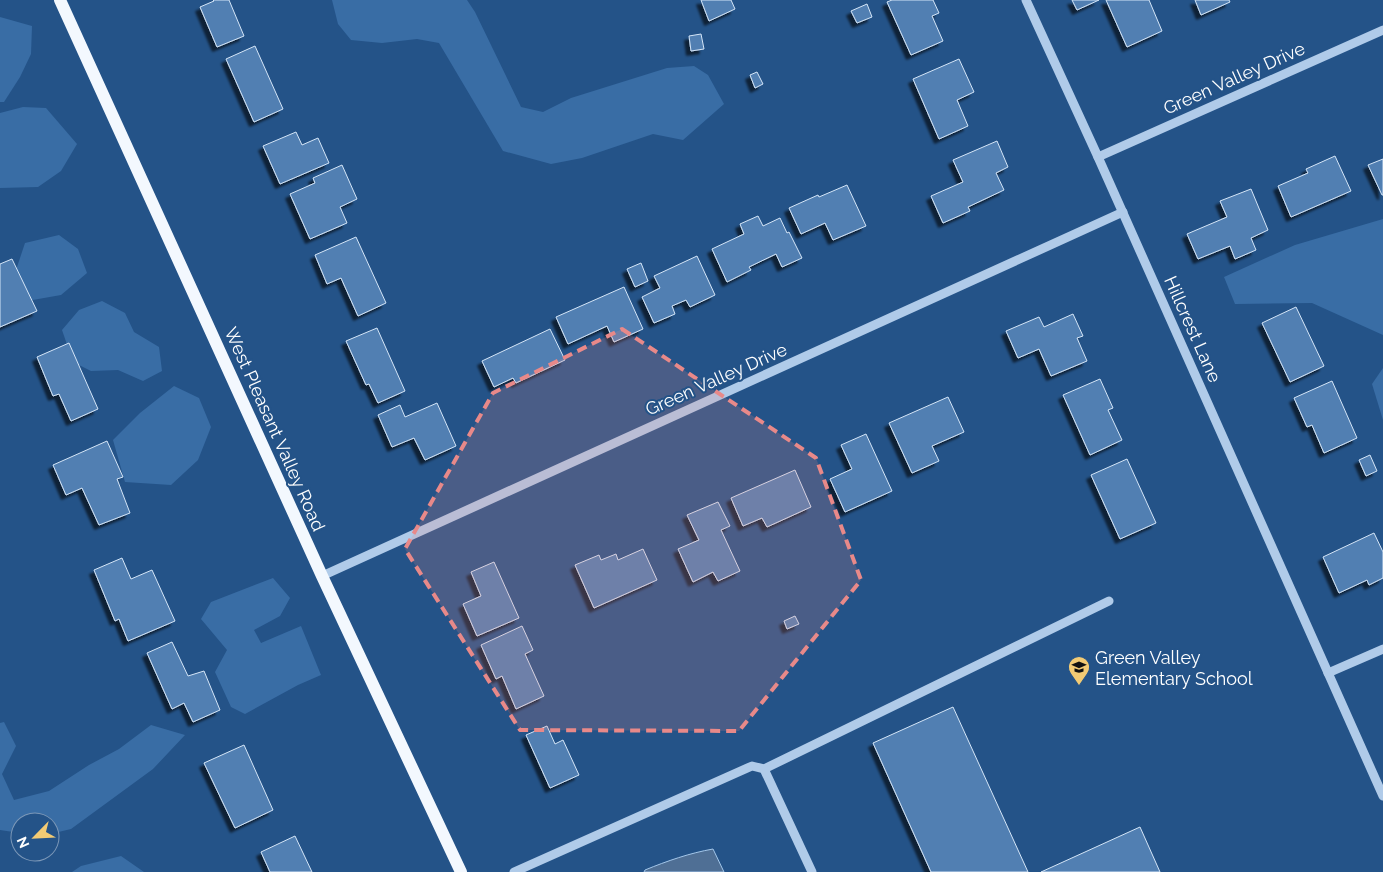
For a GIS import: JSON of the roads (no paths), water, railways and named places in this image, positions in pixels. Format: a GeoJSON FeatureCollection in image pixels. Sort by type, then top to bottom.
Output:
{"type":"FeatureCollection","features":[{"type":"Feature","properties":{"kind":"main road","name":"West Pleasant Valley Road"},"geometry":{"type":"LineString","coordinates":[[60,0],[322,576],[461,872]]}},
{"type":"Feature","properties":{"kind":"street","name":"Hillcrest Lane"},"geometry":{"type":"LineString","coordinates":[[1026,0],[1123,212],[1383,796]]}},
{"type":"Feature","properties":{"kind":"street","name":"Green Valley Drive"},"geometry":{"type":"LineString","coordinates":[[1098,157],[1383,30]]}},
{"type":"Feature","properties":{"kind":"street","name":"Green Valley Drive"},"geometry":{"type":"LineString","coordinates":[[322,576],[1123,212]]}},
{"type":"Feature","properties":{"kind":"street"},"geometry":{"type":"LineString","coordinates":[[514,872],[752,766],[764,769],[1109,601]]}},
{"type":"Feature","properties":{"kind":"street"},"geometry":{"type":"LineString","coordinates":[[1328,673],[1383,649]]}},
{"type":"Feature","properties":{"kind":"street"},"geometry":{"type":"LineString","coordinates":[[764,769],[812,872]]}},
{"type":"Feature","properties":{"kind":"place","name":"Green Valley Elementary School"},"geometry":{"type":"Point","coordinates":[1079,686]}}]}
